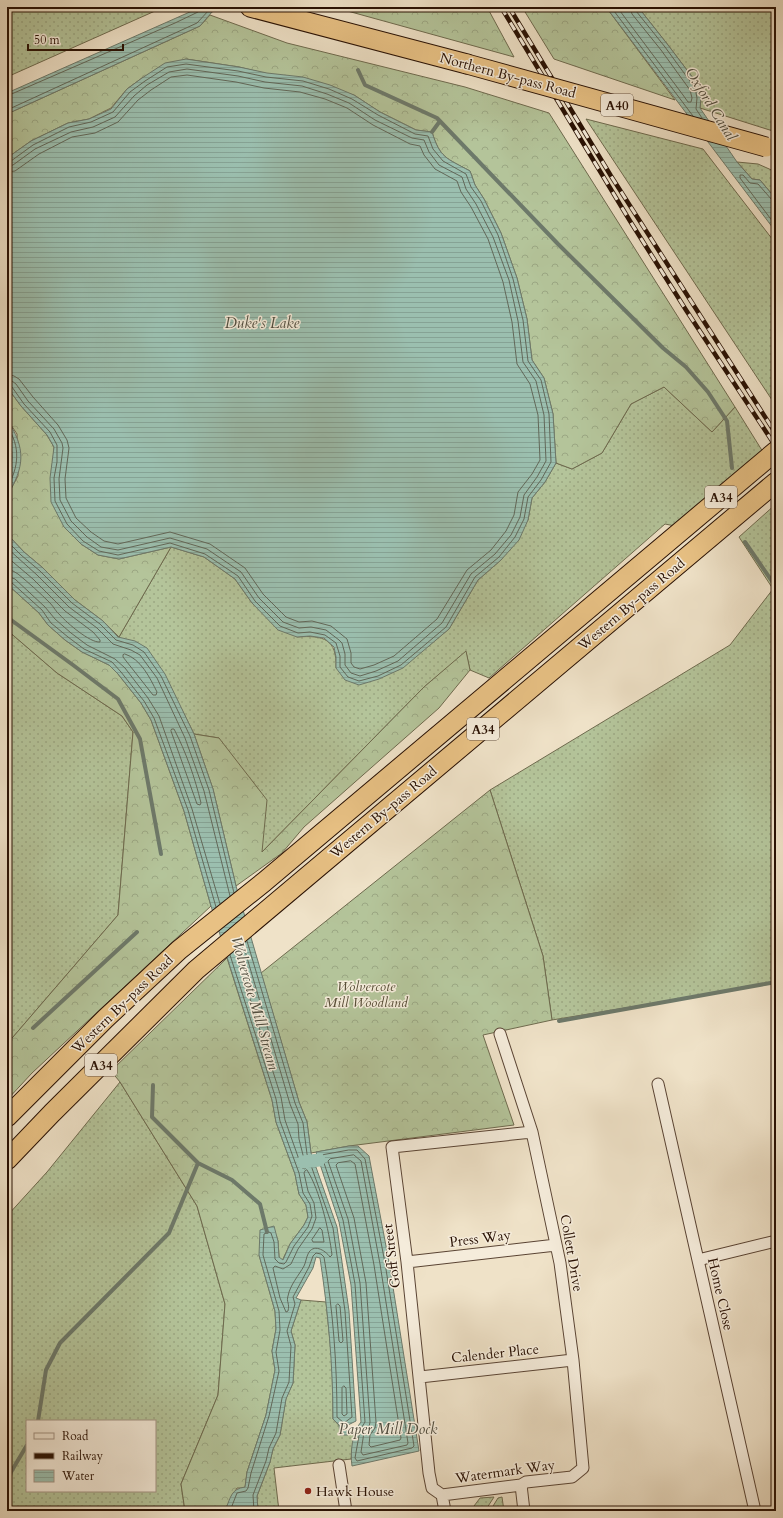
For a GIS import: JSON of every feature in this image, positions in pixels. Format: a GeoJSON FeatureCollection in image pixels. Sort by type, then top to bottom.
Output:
{"type":"FeatureCollection","features":[{"type":"Feature","properties":{"kind":"highway","name":"Northern By-pass Road"},"geometry":{"type":"LineString","coordinates":[[250,7],[468,64],[771,149]]}},
{"type":"Feature","properties":{"kind":"highway","name":"Western By-pass Road"},"geometry":{"type":"LineString","coordinates":[[7,1117],[105,1019],[179,950],[264,882],[776,451]]}},
{"type":"Feature","properties":{"kind":"highway","name":"Western By-pass Road"},"geometry":{"type":"LineString","coordinates":[[7,1160],[52,1113],[196,970],[776,482]]}},
{"type":"Feature","properties":{"kind":"street","name":"Collett Drive"},"geometry":{"type":"LineString","coordinates":[[500,1034],[532,1132],[560,1263],[573,1360],[583,1468],[572,1477]]}},
{"type":"Feature","properties":{"kind":"street","name":"Home Close"},"geometry":{"type":"LineString","coordinates":[[658,1084],[755,1511]]}},
{"type":"Feature","properties":{"kind":"street","name":"Goff Street"},"geometry":{"type":"LineString","coordinates":[[442,1495],[432,1488],[407,1262],[392,1147],[532,1132]]}},
{"type":"Feature","properties":{"kind":"street"},"geometry":{"type":"LineString","coordinates":[[698,1260],[776,1241]]}},
{"type":"Feature","properties":{"kind":"street","name":"Press Way"},"geometry":{"type":"LineString","coordinates":[[407,1262],[556,1245]]}},
{"type":"Feature","properties":{"kind":"street","name":"Calender Place"},"geometry":{"type":"LineString","coordinates":[[420,1377],[573,1360]]}},
{"type":"Feature","properties":{"kind":"street"},"geometry":{"type":"LineString","coordinates":[[339,1465],[346,1511]]}},
{"type":"Feature","properties":{"kind":"street","name":"Watermark Way"},"geometry":{"type":"LineString","coordinates":[[442,1495],[521,1486],[526,1482],[572,1477]]}},
{"type":"Feature","properties":{"kind":"street"},"geometry":{"type":"LineString","coordinates":[[521,1486],[524,1511]]}},
{"type":"Feature","properties":{"kind":"street"},"geometry":{"type":"LineString","coordinates":[[442,1495],[445,1511]]}},
{"type":"Feature","properties":{"kind":"green space"},"geometry":{"type":"Polygon","coordinates":[[[7,7],[164,7],[7,77],[7,7]]]}},
{"type":"Feature","properties":{"kind":"green space"},"geometry":{"type":"Polygon","coordinates":[[[333,7],[487,7],[514,57],[333,7]]]}},
{"type":"Feature","properties":{"kind":"green space"},"geometry":{"type":"Polygon","coordinates":[[[522,7],[606,7],[675,100],[554,59],[522,7]]]}},
{"type":"Feature","properties":{"kind":"green space"},"geometry":{"type":"Polygon","coordinates":[[[638,7],[776,7],[776,132],[700,108],[701,98],[699,86],[638,7]]]}},
{"type":"Feature","properties":{"kind":"green space"},"geometry":{"type":"Polygon","coordinates":[[[210,15],[287,43],[465,87],[549,113],[735,407],[712,432],[664,387],[631,404],[602,453],[572,469],[556,463],[553,414],[544,378],[532,360],[527,319],[517,278],[501,233],[484,199],[475,185],[470,171],[450,160],[441,152],[432,132],[416,130],[380,112],[354,95],[239,67],[186,59],[142,78],[127,89],[111,108],[89,119],[68,123],[31,141],[7,158],[7,114],[200,26],[210,15]]]}},
{"type":"Feature","properties":{"kind":"green space"},"geometry":{"type":"Polygon","coordinates":[[[586,119],[703,149],[776,244],[776,406],[586,119]]]}},
{"type":"Feature","properties":{"kind":"green space"},"geometry":{"type":"Polygon","coordinates":[[[737,162],[758,164],[776,172],[776,199],[760,180],[752,179],[737,162]]]}},
{"type":"Feature","properties":{"kind":"green space"},"geometry":{"type":"Polygon","coordinates":[[[7,387],[21,406],[47,435],[54,447],[53,462],[64,527],[81,544],[98,555],[119,559],[171,547],[119,637],[103,621],[75,600],[7,534],[7,496],[18,476],[17,434],[7,419],[7,387]]]}},
{"type":"Feature","properties":{"kind":"green space"},"geometry":{"type":"Polygon","coordinates":[[[664,387],[712,432],[735,407],[763,452],[675,526],[665,524],[489,678],[470,670],[466,652],[424,687],[261,853],[219,738],[194,734],[181,708],[119,637],[171,547],[204,557],[235,579],[252,603],[297,637],[315,637],[327,641],[334,651],[336,668],[428,646],[449,629],[478,580],[501,560],[528,520],[532,498],[545,482],[556,463],[572,469],[602,453],[631,404],[664,387]]]}},
{"type":"Feature","properties":{"kind":"green space"},"geometry":{"type":"Polygon","coordinates":[[[776,504],[776,983],[552,1020],[543,956],[490,790],[730,645],[773,589],[739,537],[776,504]]]}},
{"type":"Feature","properties":{"kind":"green space"},"geometry":{"type":"Polygon","coordinates":[[[7,584],[39,613],[48,625],[65,640],[82,652],[109,665],[141,703],[151,720],[184,811],[211,906],[32,1073],[7,1100],[7,1044],[118,915],[133,732],[122,716],[57,673],[7,630],[7,584]]]}},
{"type":"Feature","properties":{"kind":"green space"},"geometry":{"type":"Polygon","coordinates":[[[7,630],[57,673],[122,716],[133,732],[118,915],[7,1044],[7,630]]]}},
{"type":"Feature","properties":{"kind":"green space"},"geometry":{"type":"Polygon","coordinates":[[[466,651],[470,670],[439,708],[304,827],[282,853],[236,886],[213,789],[194,734],[219,738],[267,800],[262,852],[424,687],[466,651]]]}},
{"type":"Feature","properties":{"kind":"green space","name":"Wolvercote Mill Woodland"},"geometry":{"type":"Polygon","coordinates":[[[490,790],[543,956],[552,1020],[483,1035],[514,1125],[349,1146],[311,1153],[307,1122],[299,1102],[261,973],[490,790]]]}},
{"type":"Feature","properties":{"kind":"green space"},"geometry":{"type":"Polygon","coordinates":[[[227,958],[272,1100],[276,1122],[295,1174],[299,1194],[306,1205],[308,1217],[290,1244],[282,1261],[279,1257],[278,1241],[276,1236],[259,1255],[275,1311],[276,1329],[272,1351],[275,1370],[266,1415],[247,1472],[245,1488],[237,1488],[226,1508],[226,1511],[185,1511],[181,1484],[218,1395],[225,1304],[197,1206],[120,1082],[111,1071],[227,958]]]}},
{"type":"Feature","properties":{"kind":"green space"},"geometry":{"type":"Polygon","coordinates":[[[120,1082],[197,1206],[225,1304],[218,1395],[181,1484],[185,1511],[7,1511],[7,1216],[47,1172],[120,1082]]]}},
{"type":"Feature","properties":{"kind":"green space"},"geometry":{"type":"Polygon","coordinates":[[[301,1300],[326,1302],[332,1361],[333,1419],[348,1435],[348,1428],[356,1428],[351,1459],[274,1468],[279,1511],[258,1511],[257,1496],[270,1462],[273,1449],[280,1435],[286,1398],[293,1383],[295,1345],[291,1331],[301,1300]]]}},
{"type":"Feature","properties":{"kind":"green space"},"geometry":{"type":"Polygon","coordinates":[[[494,1497],[485,1511],[482,1511],[474,1506],[480,1498],[494,1497]]]}},
{"type":"Feature","properties":{"kind":"green space"},"geometry":{"type":"Polygon","coordinates":[[[502,1497],[504,1511],[490,1511],[498,1498],[502,1497]]]}},
{"type":"Feature","properties":{"kind":"water"},"geometry":{"type":"Polygon","coordinates":[[[201,7],[224,7],[212,12],[200,26],[7,114],[7,93],[201,7]]]}},
{"type":"Feature","properties":{"kind":"water"},"geometry":{"type":"Polygon","coordinates":[[[606,7],[638,7],[699,86],[701,98],[700,108],[737,162],[752,179],[760,180],[776,199],[776,232],[606,7]]]}},
{"type":"Feature","properties":{"kind":"water","name":"Duke's Lake"},"geometry":{"type":"Polygon","coordinates":[[[186,59],[267,73],[303,77],[330,85],[354,95],[380,112],[416,130],[432,132],[441,152],[450,160],[470,171],[475,185],[484,199],[501,233],[517,278],[527,319],[532,360],[544,378],[553,414],[556,463],[545,482],[532,498],[528,520],[519,540],[501,560],[478,580],[449,629],[403,668],[379,679],[359,685],[345,680],[336,668],[334,647],[324,638],[310,636],[297,637],[278,630],[252,603],[235,579],[204,557],[171,547],[119,559],[98,555],[81,544],[64,527],[51,502],[50,478],[54,447],[47,435],[21,406],[7,387],[7,158],[31,141],[68,123],[89,119],[111,109],[127,89],[142,78],[165,63],[186,59]]]}},
{"type":"Feature","properties":{"kind":"water"},"geometry":{"type":"Polygon","coordinates":[[[7,419],[18,439],[21,458],[17,476],[7,496],[7,419]]]}},
{"type":"Feature","properties":{"kind":"water","name":"Wolvercote Mill Stream"},"geometry":{"type":"Polygon","coordinates":[[[7,534],[75,600],[103,621],[118,637],[135,641],[147,648],[165,674],[194,734],[213,789],[236,886],[299,1102],[307,1122],[311,1153],[337,1227],[349,1311],[356,1421],[348,1425],[348,1435],[340,1435],[339,1425],[333,1419],[328,1318],[320,1258],[316,1257],[313,1268],[296,1298],[301,1300],[291,1331],[295,1345],[293,1383],[286,1399],[280,1435],[273,1449],[270,1462],[257,1496],[258,1511],[226,1511],[226,1508],[234,1492],[245,1487],[247,1472],[266,1415],[275,1370],[272,1351],[276,1329],[275,1311],[259,1255],[260,1230],[274,1226],[278,1241],[279,1257],[283,1260],[290,1244],[308,1217],[306,1205],[299,1194],[295,1174],[276,1122],[272,1100],[211,906],[184,811],[151,720],[141,703],[109,665],[82,652],[65,640],[48,625],[39,613],[7,584],[7,534]]]}},
{"type":"Feature","properties":{"kind":"water","name":"Paper Mill Dock"},"geometry":{"type":"Polygon","coordinates":[[[349,1146],[358,1146],[369,1156],[389,1262],[419,1451],[352,1466],[352,1443],[361,1422],[351,1285],[339,1222],[316,1152],[349,1146]]]}},
{"type":"Feature","properties":{"kind":"waterway"},"geometry":{"type":"LineString","coordinates":[[358,70],[365,85],[437,118],[558,244],[663,348],[686,367],[708,392],[727,421],[732,468]]}},
{"type":"Feature","properties":{"kind":"waterway"},"geometry":{"type":"LineString","coordinates":[[432,132],[440,121]]}},
{"type":"Feature","properties":{"kind":"waterway"},"geometry":{"type":"LineString","coordinates":[[745,542],[776,587]]}},
{"type":"Feature","properties":{"kind":"waterway"},"geometry":{"type":"LineString","coordinates":[[7,617],[118,699],[140,739],[161,854]]}},
{"type":"Feature","properties":{"kind":"waterway"},"geometry":{"type":"LineString","coordinates":[[33,1028],[137,932]]}},
{"type":"Feature","properties":{"kind":"waterway"},"geometry":{"type":"LineString","coordinates":[[559,1021],[776,982]]}},
{"type":"Feature","properties":{"kind":"waterway"},"geometry":{"type":"LineString","coordinates":[[153,1085],[152,1117],[198,1163],[232,1180],[260,1204],[267,1232]]}},
{"type":"Feature","properties":{"kind":"waterway"},"geometry":{"type":"LineString","coordinates":[[303,1162],[319,1160]]}},
{"type":"Feature","properties":{"kind":"waterway"},"geometry":{"type":"LineString","coordinates":[[38,1420],[46,1370],[60,1343],[169,1233],[198,1163]]}},
{"type":"Feature","properties":{"kind":"waterway"},"geometry":{"type":"LineString","coordinates":[[7,1487],[11,1472],[26,1447]]}},
{"type":"Feature","properties":{"kind":"railway"},"geometry":{"type":"LineString","coordinates":[[501,7],[630,221],[686,310],[776,447]]}},
{"type":"Feature","properties":{"kind":"railway"},"geometry":{"type":"LineString","coordinates":[[509,7],[611,176],[776,434]]}},
{"type":"Feature","properties":{"kind":"place","name":"Hawk House"},"geometry":{"type":"Point","coordinates":[308,1491]}},
{"type":"Feature","properties":{"kind":"water label","name":"Oxford Canal"},"geometry":{"type":"Point","coordinates":[711,104]}}]}
